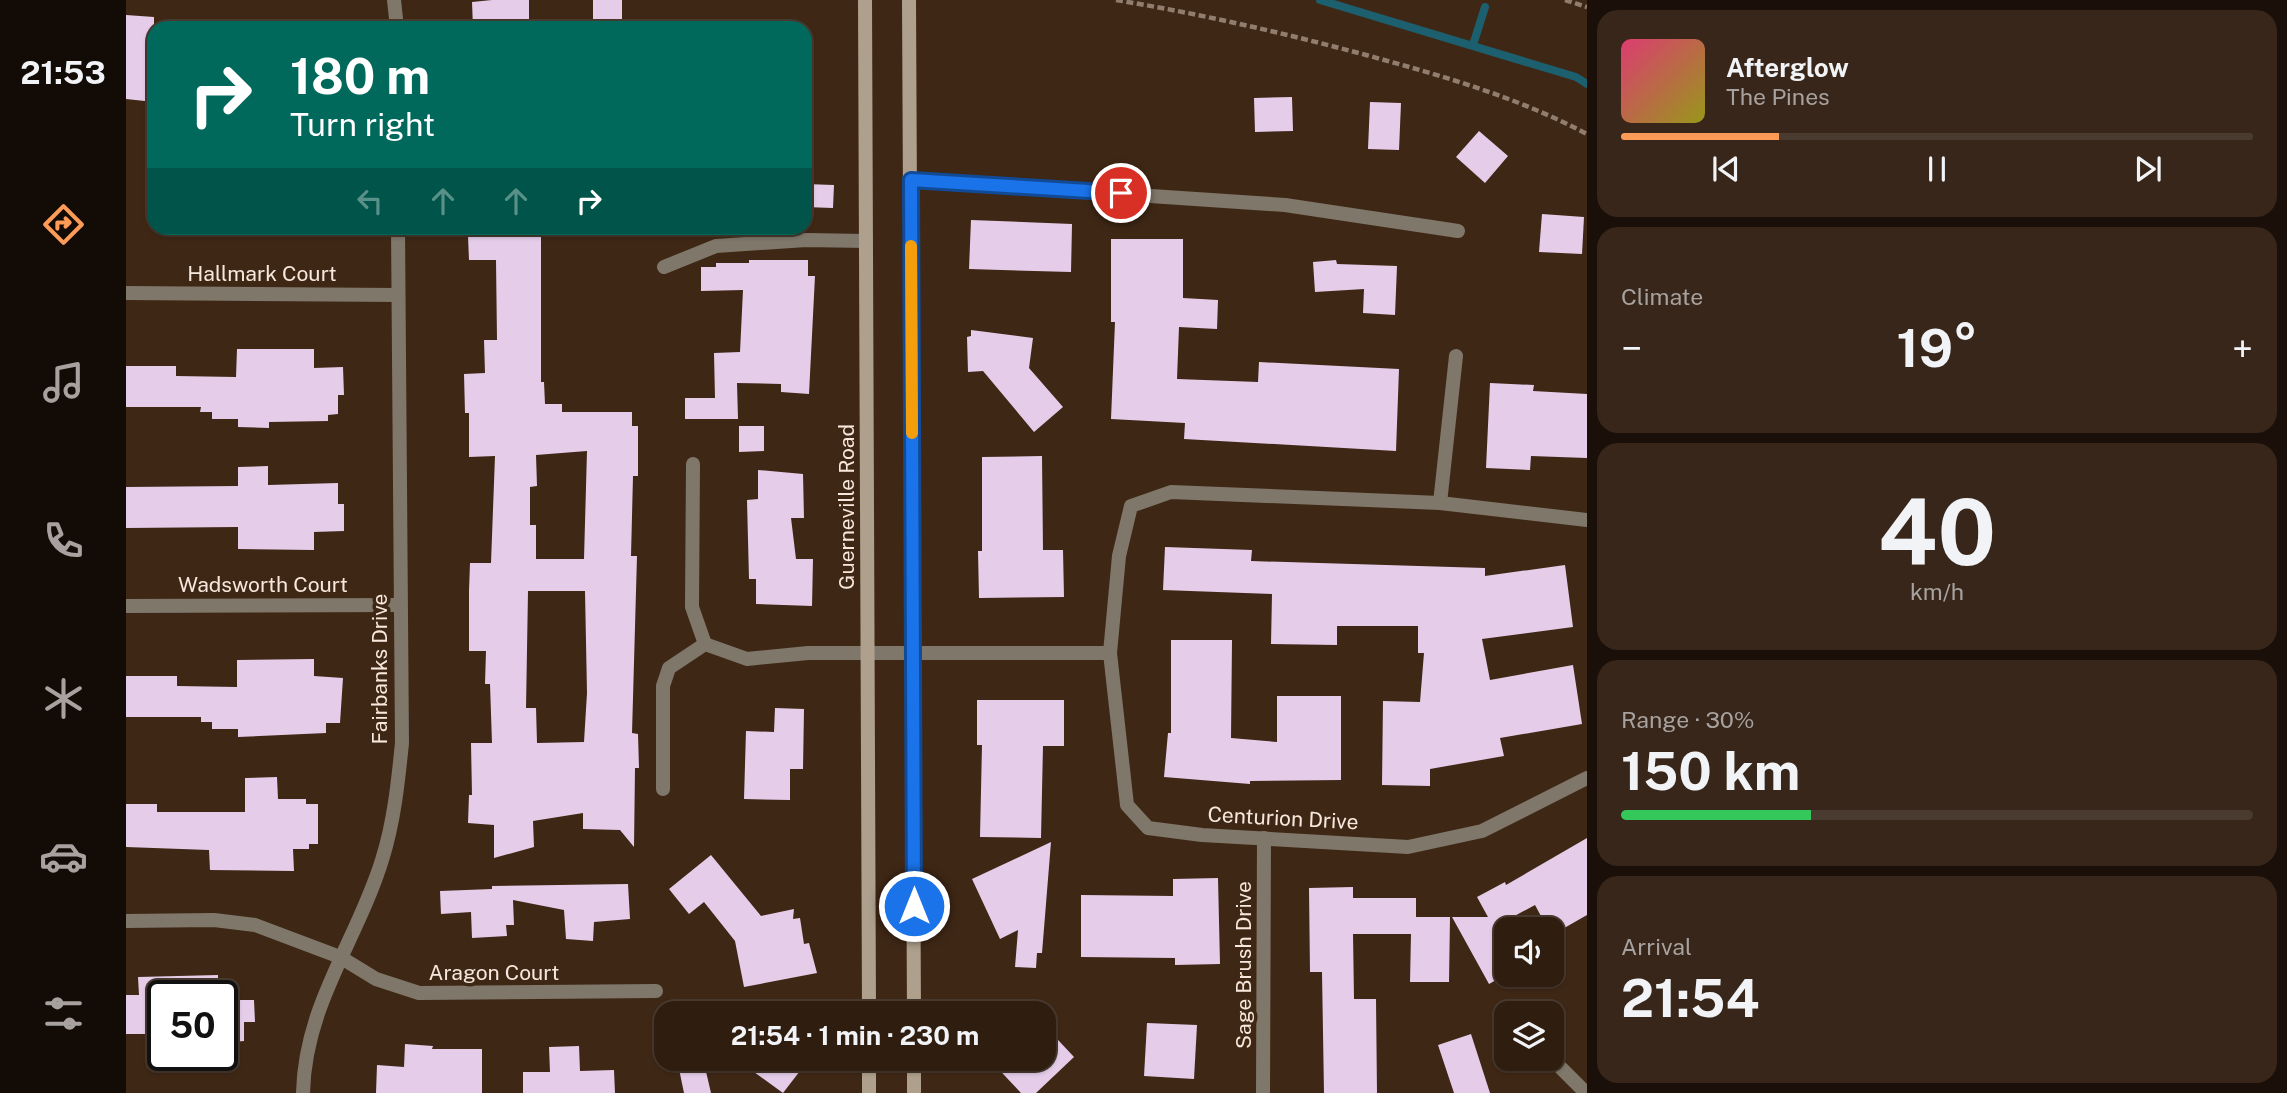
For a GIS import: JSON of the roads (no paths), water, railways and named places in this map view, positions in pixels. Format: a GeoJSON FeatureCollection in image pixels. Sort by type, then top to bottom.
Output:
{"type":"FeatureCollection","features":[{"type":"Feature","properties":{"kind":"main road","name":"Guerneville Road"},"geometry":{"type":"LineString","coordinates":[[865,0],[869,1001]]}},
{"type":"Feature","properties":{"kind":"main road"},"geometry":{"type":"LineString","coordinates":[[909,0],[914,1001]]}},
{"type":"Feature","properties":{"kind":"main road"},"geometry":{"type":"LineString","coordinates":[[869,1071],[869,1093]]}},
{"type":"Feature","properties":{"kind":"main road"},"geometry":{"type":"LineString","coordinates":[[914,1071],[914,1093]]}},
{"type":"Feature","properties":{"kind":"street"},"geometry":{"type":"LineString","coordinates":[[911,180],[1285,205],[1458,231]]}},
{"type":"Feature","properties":{"kind":"street","name":"Fairbanks Drive"},"geometry":{"type":"LineString","coordinates":[[303,1093],[312,1029],[324,992],[382,860],[397,796],[402,743],[398,235]]}},
{"type":"Feature","properties":{"kind":"street"},"geometry":{"type":"LineString","coordinates":[[664,267],[716,246],[806,240],[866,241]]}},
{"type":"Feature","properties":{"kind":"street","name":"Hallmark Court"},"geometry":{"type":"LineString","coordinates":[[126,293],[398,295]]}},
{"type":"Feature","properties":{"kind":"street"},"geometry":{"type":"LineString","coordinates":[[1440,503],[1456,356]]}},
{"type":"Feature","properties":{"kind":"street"},"geometry":{"type":"LineString","coordinates":[[693,464],[692,607],[705,643],[747,659],[807,653],[1110,653]]}},
{"type":"Feature","properties":{"kind":"street","name":"Centurion Drive"},"geometry":{"type":"LineString","coordinates":[[1587,520],[1440,503],[1171,492],[1131,506],[1119,556],[1110,653],[1127,805],[1148,828],[1202,835],[1408,847],[1482,831],[1587,778]]}},
{"type":"Feature","properties":{"kind":"street","name":"Wadsworth Court"},"geometry":{"type":"LineString","coordinates":[[126,606],[400,605]]}},
{"type":"Feature","properties":{"kind":"street"},"geometry":{"type":"LineString","coordinates":[[663,789],[663,686],[669,668],[705,643]]}},
{"type":"Feature","properties":{"kind":"street","name":"Sage Brush Drive"},"geometry":{"type":"LineString","coordinates":[[1263,1093],[1264,838]]}},
{"type":"Feature","properties":{"kind":"street","name":"Aragon Court"},"geometry":{"type":"LineString","coordinates":[[126,921],[214,920],[255,925],[340,957],[376,979],[419,993],[656,991]]}},
{"type":"Feature","properties":{"kind":"street"},"geometry":{"type":"LineString","coordinates":[[1564,1071],[1586,1093]]}},
{"type":"Feature","properties":{"kind":"waterway"},"geometry":{"type":"LineString","coordinates":[[1320,0],[1576,77],[1587,84]]}},
{"type":"Feature","properties":{"kind":"waterway"},"geometry":{"type":"LineString","coordinates":[[1473,45],[1485,7]]}}]}
